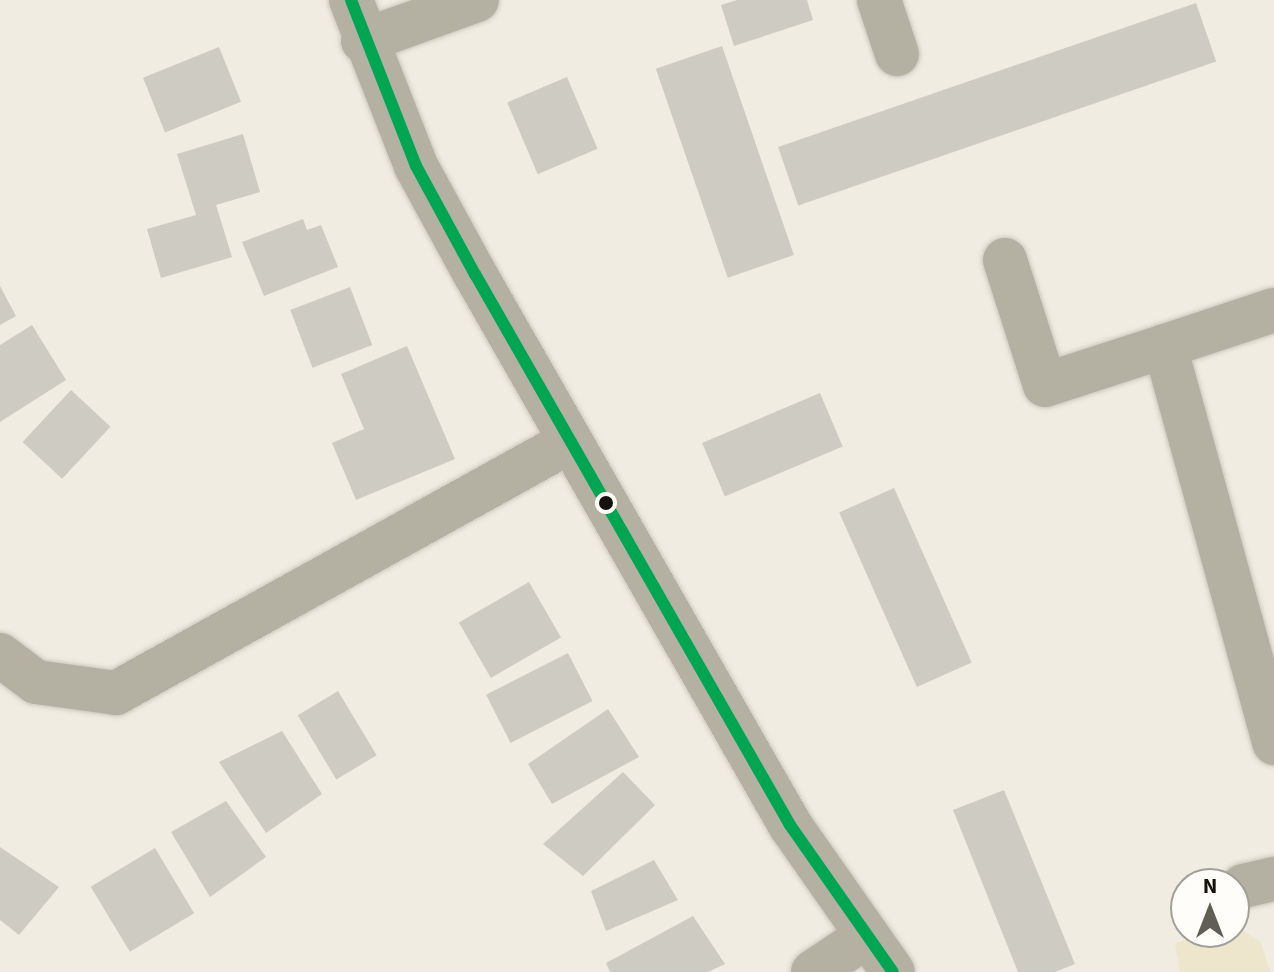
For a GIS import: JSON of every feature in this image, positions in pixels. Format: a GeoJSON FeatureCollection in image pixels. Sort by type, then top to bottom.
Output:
{"type":"FeatureCollection","features":[{"type":"Feature","properties":{"kind":"street"},"geometry":{"type":"LineString","coordinates":[[351,0],[363,41],[416,166],[569,442],[790,825],[893,972]]}},
{"type":"Feature","properties":{"kind":"street"},"geometry":{"type":"LineString","coordinates":[[363,41],[477,0]]}},
{"type":"Feature","properties":{"kind":"street"},"geometry":{"type":"LineString","coordinates":[[889,3],[897,54]]}},
{"type":"Feature","properties":{"kind":"street"},"geometry":{"type":"LineString","coordinates":[[1005,260],[1045,385],[1274,310]]}},
{"type":"Feature","properties":{"kind":"street"},"geometry":{"type":"LineString","coordinates":[[1165,346],[1274,743]]}},
{"type":"Feature","properties":{"kind":"street"},"geometry":{"type":"LineString","coordinates":[[0,655],[36,682],[116,693],[569,442]]}},
{"type":"Feature","properties":{"kind":"street"},"geometry":{"type":"LineString","coordinates":[[813,972],[867,936]]}},
{"type":"Feature","properties":{"kind":"shaded area"},"geometry":{"type":"Polygon","coordinates":[[[1250,935],[1261,942],[1270,972],[1180,972],[1176,948],[1250,948],[1250,935]]]}},
{"type":"Feature","properties":{"kind":"building"},"geometry":{"type":"Polygon","coordinates":[[[737,0],[807,0],[813,20],[734,46],[721,5],[737,0]]]}},
{"type":"Feature","properties":{"kind":"building"},"geometry":{"type":"Polygon","coordinates":[[[1196,3],[1216,62],[798,206],[778,147],[1196,3]]]}},
{"type":"Feature","properties":{"kind":"building"},"geometry":{"type":"Polygon","coordinates":[[[722,46],[794,255],[728,278],[656,69],[722,46]]]}},
{"type":"Feature","properties":{"kind":"building"},"geometry":{"type":"Polygon","coordinates":[[[219,47],[241,102],[165,132],[143,78],[219,47]]]}},
{"type":"Feature","properties":{"kind":"building"},"geometry":{"type":"Polygon","coordinates":[[[567,77],[597,149],[538,174],[507,102],[567,77]]]}},
{"type":"Feature","properties":{"kind":"building"},"geometry":{"type":"Polygon","coordinates":[[[243,134],[260,192],[216,205],[232,257],[161,278],[147,229],[196,215],[177,154],[243,134]]]}},
{"type":"Feature","properties":{"kind":"building"},"geometry":{"type":"Polygon","coordinates":[[[303,219],[307,230],[321,225],[338,267],[264,296],[242,242],[303,219]]]}},
{"type":"Feature","properties":{"kind":"building"},"geometry":{"type":"Polygon","coordinates":[[[0,286],[16,316],[0,325],[0,286]]]}},
{"type":"Feature","properties":{"kind":"building"},"geometry":{"type":"Polygon","coordinates":[[[350,287],[372,345],[312,368],[290,310],[350,287]]]}},
{"type":"Feature","properties":{"kind":"building"},"geometry":{"type":"Polygon","coordinates":[[[32,325],[66,380],[0,422],[0,345],[32,325]]]}},
{"type":"Feature","properties":{"kind":"building"},"geometry":{"type":"Polygon","coordinates":[[[407,346],[455,459],[356,500],[332,443],[364,429],[341,374],[407,346]]]}},
{"type":"Feature","properties":{"kind":"building"},"geometry":{"type":"Polygon","coordinates":[[[71,390],[110,427],[62,479],[23,442],[71,390]]]}},
{"type":"Feature","properties":{"kind":"building"},"geometry":{"type":"Polygon","coordinates":[[[820,393],[843,446],[725,496],[702,443],[820,393]]]}},
{"type":"Feature","properties":{"kind":"building"},"geometry":{"type":"Polygon","coordinates":[[[894,488],[972,662],[917,687],[839,512],[894,488]]]}},
{"type":"Feature","properties":{"kind":"building"},"geometry":{"type":"Polygon","coordinates":[[[529,582],[561,637],[491,678],[459,622],[529,582]]]}},
{"type":"Feature","properties":{"kind":"building"},"geometry":{"type":"Polygon","coordinates":[[[568,653],[593,701],[511,743],[486,695],[568,653]]]}},
{"type":"Feature","properties":{"kind":"building"},"geometry":{"type":"Polygon","coordinates":[[[338,691],[377,755],[336,779],[298,715],[338,691]]]}},
{"type":"Feature","properties":{"kind":"building"},"geometry":{"type":"Polygon","coordinates":[[[608,709],[639,757],[552,804],[528,764],[608,709]]]}},
{"type":"Feature","properties":{"kind":"building"},"geometry":{"type":"Polygon","coordinates":[[[282,731],[322,794],[266,833],[219,762],[282,731]]]}},
{"type":"Feature","properties":{"kind":"building"},"geometry":{"type":"Polygon","coordinates":[[[623,772],[655,805],[583,876],[543,844],[623,772]]]}},
{"type":"Feature","properties":{"kind":"building"},"geometry":{"type":"Polygon","coordinates":[[[1004,790],[1075,964],[1055,972],[1018,972],[953,810],[1004,790]]]}},
{"type":"Feature","properties":{"kind":"building"},"geometry":{"type":"Polygon","coordinates":[[[226,801],[266,857],[210,897],[171,832],[226,801]]]}},
{"type":"Feature","properties":{"kind":"building"},"geometry":{"type":"Polygon","coordinates":[[[0,847],[59,887],[19,935],[0,920],[0,847]]]}},
{"type":"Feature","properties":{"kind":"building"},"geometry":{"type":"Polygon","coordinates":[[[155,848],[194,913],[130,952],[91,887],[155,848]]]}},
{"type":"Feature","properties":{"kind":"building"},"geometry":{"type":"Polygon","coordinates":[[[654,860],[678,900],[606,931],[591,891],[654,860]]]}},
{"type":"Feature","properties":{"kind":"building"},"geometry":{"type":"Polygon","coordinates":[[[693,916],[725,964],[708,972],[610,972],[606,963],[693,916]]]}},
{"type":"Feature","properties":{"kind":"transit line"},"geometry":{"type":"LineString","coordinates":[[351,0],[416,166],[475,274],[790,825],[893,972]]}}]}
